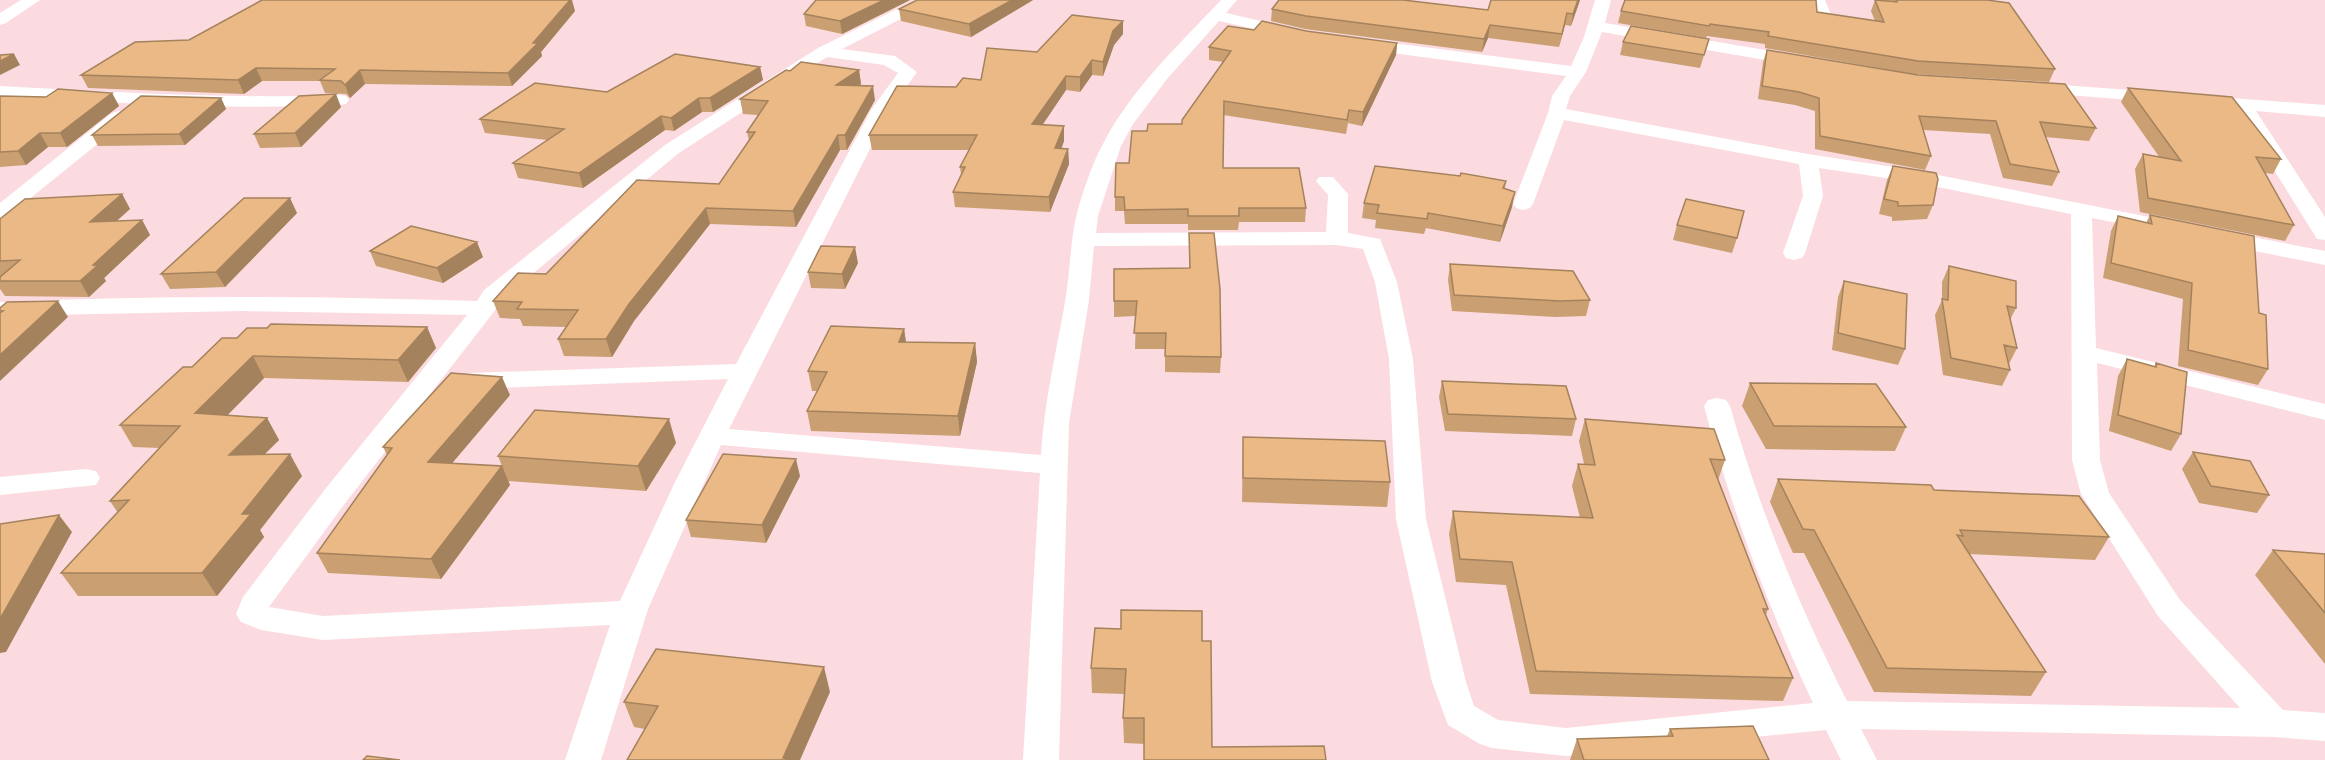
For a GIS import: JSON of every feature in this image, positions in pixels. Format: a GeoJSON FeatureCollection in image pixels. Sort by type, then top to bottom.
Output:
{"type":"FeatureCollection","features":[{"type":"Feature","properties":{"kind":"street"},"geometry":{"type":"LineString","coordinates":[[0,20],[32,0]]}},
{"type":"Feature","properties":{"kind":"street"},"geometry":{"type":"LineString","coordinates":[[631,612],[323,628],[261,618],[252,614],[254,605],[336,495],[485,308],[492,295],[672,149],[824,52],[927,0]]}},
{"type":"Feature","properties":{"kind":"street"},"geometry":{"type":"LineString","coordinates":[[1523,204],[1557,113],[1557,102],[1577,72],[1596,27],[1603,0]]}},
{"type":"Feature","properties":{"kind":"street"},"geometry":{"type":"LineString","coordinates":[[1817,0],[1826,22]]}},
{"type":"Feature","properties":{"kind":"street"},"geometry":{"type":"LineString","coordinates":[[1041,760],[1056,423],[1077,300],[1087,216],[1111,146],[1124,123],[1161,75],[1222,8],[1305,36]]}},
{"type":"Feature","properties":{"kind":"street"},"geometry":{"type":"LineString","coordinates":[[1596,27],[1813,64]]}},
{"type":"Feature","properties":{"kind":"street"},"geometry":{"type":"LineString","coordinates":[[1341,40],[1577,72]]}},
{"type":"Feature","properties":{"kind":"street"},"geometry":{"type":"LineString","coordinates":[[583,760],[631,612],[712,436],[880,111],[908,72],[889,60],[824,52]]}},
{"type":"Feature","properties":{"kind":"street"},"geometry":{"type":"LineString","coordinates":[[2014,87],[2325,111]]}},
{"type":"Feature","properties":{"kind":"street"},"geometry":{"type":"LineString","coordinates":[[0,91],[203,102],[340,100]]}},
{"type":"Feature","properties":{"kind":"street"},"geometry":{"type":"LineString","coordinates":[[0,213],[143,98]]}},
{"type":"Feature","properties":{"kind":"street"},"geometry":{"type":"LineString","coordinates":[[2242,104],[2325,234]]}},
{"type":"Feature","properties":{"kind":"street"},"geometry":{"type":"LineString","coordinates":[[1557,113],[1808,160],[1913,176],[2174,229]]}},
{"type":"Feature","properties":{"kind":"street"},"geometry":{"type":"LineString","coordinates":[[1794,253],[1813,196],[1808,160]]}},
{"type":"Feature","properties":{"kind":"street"},"geometry":{"type":"LineString","coordinates":[[1326,181],[1338,194],[1337,238]]}},
{"type":"Feature","properties":{"kind":"street"},"geometry":{"type":"LineString","coordinates":[[2081,210],[2086,460],[2095,494],[2169,608],[2274,723]]}},
{"type":"Feature","properties":{"kind":"street"},"geometry":{"type":"LineString","coordinates":[[2197,233],[2325,258]]}},
{"type":"Feature","properties":{"kind":"street"},"geometry":{"type":"LineString","coordinates":[[1084,240],[1337,238],[1372,244],[1386,282],[1401,359],[1411,519],[1449,682],[1460,715],[1492,734],[1566,742],[1836,715],[2274,723],[2325,727]]}},
{"type":"Feature","properties":{"kind":"street"},"geometry":{"type":"LineString","coordinates":[[0,309],[115,303],[309,303],[485,308]]}},
{"type":"Feature","properties":{"kind":"street"},"geometry":{"type":"LineString","coordinates":[[2085,353],[2325,412]]}},
{"type":"Feature","properties":{"kind":"street"},"geometry":{"type":"LineString","coordinates":[[426,382],[745,371]]}},
{"type":"Feature","properties":{"kind":"street"},"geometry":{"type":"LineString","coordinates":[[1717,406],[1729,456],[1769,571],[1859,760]]}},
{"type":"Feature","properties":{"kind":"street"},"geometry":{"type":"LineString","coordinates":[[712,436],[1053,465]]}},
{"type":"Feature","properties":{"kind":"street"},"geometry":{"type":"LineString","coordinates":[[0,486],[86,478]]}},
{"type":"Feature","properties":{"kind":"building"},"geometry":{"type":"Polygon","coordinates":[[[262,0],[570,0],[533,43],[538,43],[508,73],[360,70],[345,85],[341,81],[320,80],[335,69],[256,68],[238,80],[81,75],[135,42],[189,40],[262,0]]]}},
{"type":"Feature","properties":{"kind":"building"},"geometry":{"type":"Polygon","coordinates":[[[816,0],[884,0],[840,21],[804,14],[816,0]]]}},
{"type":"Feature","properties":{"kind":"building"},"geometry":{"type":"Polygon","coordinates":[[[917,0],[1012,0],[969,24],[899,9],[917,0]]]}},
{"type":"Feature","properties":{"kind":"building"},"geometry":{"type":"Polygon","coordinates":[[[1279,0],[1403,0],[1488,10],[1491,0],[1578,0],[1573,14],[1567,13],[1562,34],[1490,25],[1484,39],[1306,16],[1272,9],[1279,0]]]}},
{"type":"Feature","properties":{"kind":"building"},"geometry":{"type":"Polygon","coordinates":[[[1625,0],[1816,0],[1817,12],[1884,22],[1875,0],[1897,2],[1896,0],[1987,0],[2009,3],[2055,69],[1918,61],[1768,36],[1769,32],[1710,24],[1709,26],[1621,11],[1625,0]]]}},
{"type":"Feature","properties":{"kind":"building"},"geometry":{"type":"Polygon","coordinates":[[[1072,15],[1123,21],[1113,31],[1103,62],[1092,60],[1080,77],[1066,76],[1032,124],[1064,126],[1055,148],[1068,149],[1049,197],[953,192],[965,167],[960,167],[977,135],[869,135],[897,86],[956,87],[963,78],[981,80],[987,48],[1037,52],[1072,15]]]}},
{"type":"Feature","properties":{"kind":"building"},"geometry":{"type":"Polygon","coordinates":[[[1262,21],[1306,31],[1397,43],[1363,112],[1349,110],[1347,120],[1224,101],[1223,168],[1299,168],[1306,208],[1239,208],[1239,216],[1188,216],[1188,209],[1125,210],[1124,197],[1115,197],[1116,163],[1129,163],[1132,131],[1147,131],[1148,124],[1182,124],[1182,120],[1231,51],[1209,47],[1228,26],[1254,30],[1262,21]]]}},
{"type":"Feature","properties":{"kind":"building"},"geometry":{"type":"Polygon","coordinates":[[[1631,26],[1709,39],[1704,55],[1623,42],[1631,26]]]}},
{"type":"Feature","properties":{"kind":"building"},"geometry":{"type":"Polygon","coordinates":[[[1767,50],[1918,75],[2065,84],[2096,128],[2040,122],[2059,172],[2010,164],[1996,121],[1919,116],[1931,156],[1820,136],[1819,98],[1762,86],[1767,50]]]}},
{"type":"Feature","properties":{"kind":"building"},"geometry":{"type":"Polygon","coordinates":[[[14,54],[0,61],[0,55],[14,54]]]}},
{"type":"Feature","properties":{"kind":"building"},"geometry":{"type":"Polygon","coordinates":[[[675,54],[760,67],[710,98],[699,98],[671,118],[661,116],[579,173],[513,163],[564,129],[480,119],[535,83],[607,92],[675,54]]]}},
{"type":"Feature","properties":{"kind":"building"},"geometry":{"type":"Polygon","coordinates":[[[801,62],[859,70],[836,85],[873,86],[845,135],[838,135],[793,211],[706,208],[629,304],[606,339],[558,339],[578,310],[517,309],[522,302],[493,301],[518,273],[546,274],[637,180],[719,184],[755,132],[747,132],[768,101],[740,99],[786,70],[790,71],[801,62]]]}},
{"type":"Feature","properties":{"kind":"building"},"geometry":{"type":"Polygon","coordinates":[[[2128,88],[2232,97],[2281,159],[2256,157],[2294,225],[2148,198],[2143,154],[2181,161],[2128,88]]]}},
{"type":"Feature","properties":{"kind":"building"},"geometry":{"type":"Polygon","coordinates":[[[58,89],[112,93],[60,133],[40,133],[18,151],[0,152],[0,96],[46,97],[58,89]]]}},
{"type":"Feature","properties":{"kind":"building"},"geometry":{"type":"Polygon","coordinates":[[[336,94],[295,133],[254,134],[299,96],[336,94]]]}},
{"type":"Feature","properties":{"kind":"building"},"geometry":{"type":"Polygon","coordinates":[[[141,96],[221,98],[179,134],[92,135],[141,96]]]}},
{"type":"Feature","properties":{"kind":"building"},"geometry":{"type":"Polygon","coordinates":[[[1375,166],[1460,176],[1461,173],[1506,181],[1503,188],[1515,192],[1503,226],[1428,213],[1427,219],[1377,213],[1379,205],[1364,203],[1375,166]]]}},
{"type":"Feature","properties":{"kind":"building"},"geometry":{"type":"Polygon","coordinates":[[[1893,166],[1936,173],[1938,179],[1933,205],[1898,206],[1898,202],[1884,199],[1893,166]]]}},
{"type":"Feature","properties":{"kind":"building"},"geometry":{"type":"Polygon","coordinates":[[[122,194],[90,222],[142,220],[93,265],[97,266],[80,281],[0,281],[0,277],[20,260],[0,261],[0,219],[25,199],[122,194]]]}},
{"type":"Feature","properties":{"kind":"building"},"geometry":{"type":"Polygon","coordinates":[[[244,198],[290,198],[216,272],[161,274],[244,198]]]}},
{"type":"Feature","properties":{"kind":"building"},"geometry":{"type":"Polygon","coordinates":[[[1686,199],[1744,211],[1737,238],[1677,225],[1686,199]]]}},
{"type":"Feature","properties":{"kind":"building"},"geometry":{"type":"Polygon","coordinates":[[[2150,215],[2254,236],[2259,313],[2266,315],[2268,369],[2188,350],[2192,283],[2111,263],[2118,216],[2152,224],[2150,215]]]}},
{"type":"Feature","properties":{"kind":"building"},"geometry":{"type":"Polygon","coordinates":[[[411,226],[477,242],[437,268],[370,251],[411,226]]]}},
{"type":"Feature","properties":{"kind":"building"},"geometry":{"type":"Polygon","coordinates":[[[1189,233],[1214,233],[1220,289],[1221,357],[1165,356],[1166,333],[1134,333],[1137,301],[1114,301],[1114,269],[1190,268],[1189,233]]]}},
{"type":"Feature","properties":{"kind":"building"},"geometry":{"type":"Polygon","coordinates":[[[821,246],[855,247],[842,274],[808,272],[821,246]]]}},
{"type":"Feature","properties":{"kind":"building"},"geometry":{"type":"Polygon","coordinates":[[[1450,264],[1573,271],[1590,300],[1560,301],[1454,295],[1450,264]]]}},
{"type":"Feature","properties":{"kind":"building"},"geometry":{"type":"Polygon","coordinates":[[[1949,266],[2016,281],[2016,308],[2007,306],[2017,348],[2004,345],[2010,370],[1951,358],[1942,299],[1948,300],[1949,266]]]}},
{"type":"Feature","properties":{"kind":"building"},"geometry":{"type":"Polygon","coordinates":[[[1844,281],[1907,294],[1905,349],[1838,333],[1844,281]]]}},
{"type":"Feature","properties":{"kind":"building"},"geometry":{"type":"Polygon","coordinates":[[[58,301],[0,355],[0,313],[3,311],[0,311],[0,308],[7,302],[58,301]]]}},
{"type":"Feature","properties":{"kind":"building"},"geometry":{"type":"Polygon","coordinates":[[[271,324],[427,327],[398,360],[253,356],[195,413],[267,418],[229,455],[290,454],[242,514],[251,514],[202,573],[61,573],[129,500],[110,501],[180,426],[120,425],[183,367],[192,367],[222,338],[237,338],[247,328],[267,328],[271,324]]]}},
{"type":"Feature","properties":{"kind":"building"},"geometry":{"type":"Polygon","coordinates":[[[831,326],[904,329],[899,342],[975,343],[958,416],[807,411],[827,372],[808,371],[831,326]]]}},
{"type":"Feature","properties":{"kind":"building"},"geometry":{"type":"Polygon","coordinates":[[[2127,359],[2156,367],[2156,363],[2187,372],[2181,434],[2118,415],[2127,359]]]}},
{"type":"Feature","properties":{"kind":"building"},"geometry":{"type":"Polygon","coordinates":[[[451,373],[502,377],[428,462],[502,466],[431,559],[317,553],[392,448],[383,447],[451,373]]]}},
{"type":"Feature","properties":{"kind":"building"},"geometry":{"type":"Polygon","coordinates":[[[1442,381],[1566,386],[1576,419],[1448,414],[1442,381]]]}},
{"type":"Feature","properties":{"kind":"building"},"geometry":{"type":"Polygon","coordinates":[[[1750,383],[1876,384],[1906,427],[1774,426],[1750,383]]]}},
{"type":"Feature","properties":{"kind":"building"},"geometry":{"type":"Polygon","coordinates":[[[535,410],[669,419],[638,466],[498,456],[535,410]]]}},
{"type":"Feature","properties":{"kind":"building"},"geometry":{"type":"Polygon","coordinates":[[[1585,419],[1714,429],[1725,460],[1710,459],[1768,609],[1763,609],[1793,678],[1536,671],[1512,562],[1460,559],[1453,511],[1593,518],[1578,464],[1595,465],[1585,419]]]}},
{"type":"Feature","properties":{"kind":"building"},"geometry":{"type":"Polygon","coordinates":[[[1243,437],[1385,441],[1390,482],[1243,478],[1243,437]]]}},
{"type":"Feature","properties":{"kind":"building"},"geometry":{"type":"Polygon","coordinates":[[[2193,452],[2250,461],[2269,495],[2211,486],[2193,452]]]}},
{"type":"Feature","properties":{"kind":"building"},"geometry":{"type":"Polygon","coordinates":[[[723,454],[796,459],[762,525],[686,520],[723,454]]]}},
{"type":"Feature","properties":{"kind":"building"},"geometry":{"type":"Polygon","coordinates":[[[1778,479],[1931,485],[1934,490],[2079,496],[2109,537],[1960,530],[1963,536],[1957,535],[2046,672],[1887,668],[1814,530],[1803,529],[1778,479]]]}},
{"type":"Feature","properties":{"kind":"building"},"geometry":{"type":"Polygon","coordinates":[[[59,515],[0,619],[0,524],[59,515]]]}},
{"type":"Feature","properties":{"kind":"building"},"geometry":{"type":"Polygon","coordinates":[[[2273,550],[2325,554],[2325,613],[2273,550]]]}},
{"type":"Feature","properties":{"kind":"building"},"geometry":{"type":"Polygon","coordinates":[[[1121,610],[1202,611],[1202,641],[1211,641],[1212,747],[1324,746],[1326,760],[1144,760],[1144,718],[1123,718],[1126,669],[1091,668],[1095,628],[1121,629],[1121,610]]]}},
{"type":"Feature","properties":{"kind":"building"},"geometry":{"type":"Polygon","coordinates":[[[656,649],[824,667],[783,758],[796,760],[627,760],[658,706],[624,702],[656,649]]]}},
{"type":"Feature","properties":{"kind":"building"},"geometry":{"type":"Polygon","coordinates":[[[1753,726],[1769,760],[1584,760],[1577,739],[1673,736],[1670,729],[1753,726]]]}},
{"type":"Feature","properties":{"kind":"building"},"geometry":{"type":"Polygon","coordinates":[[[367,756],[400,760],[363,760],[367,756]]]}}]}
